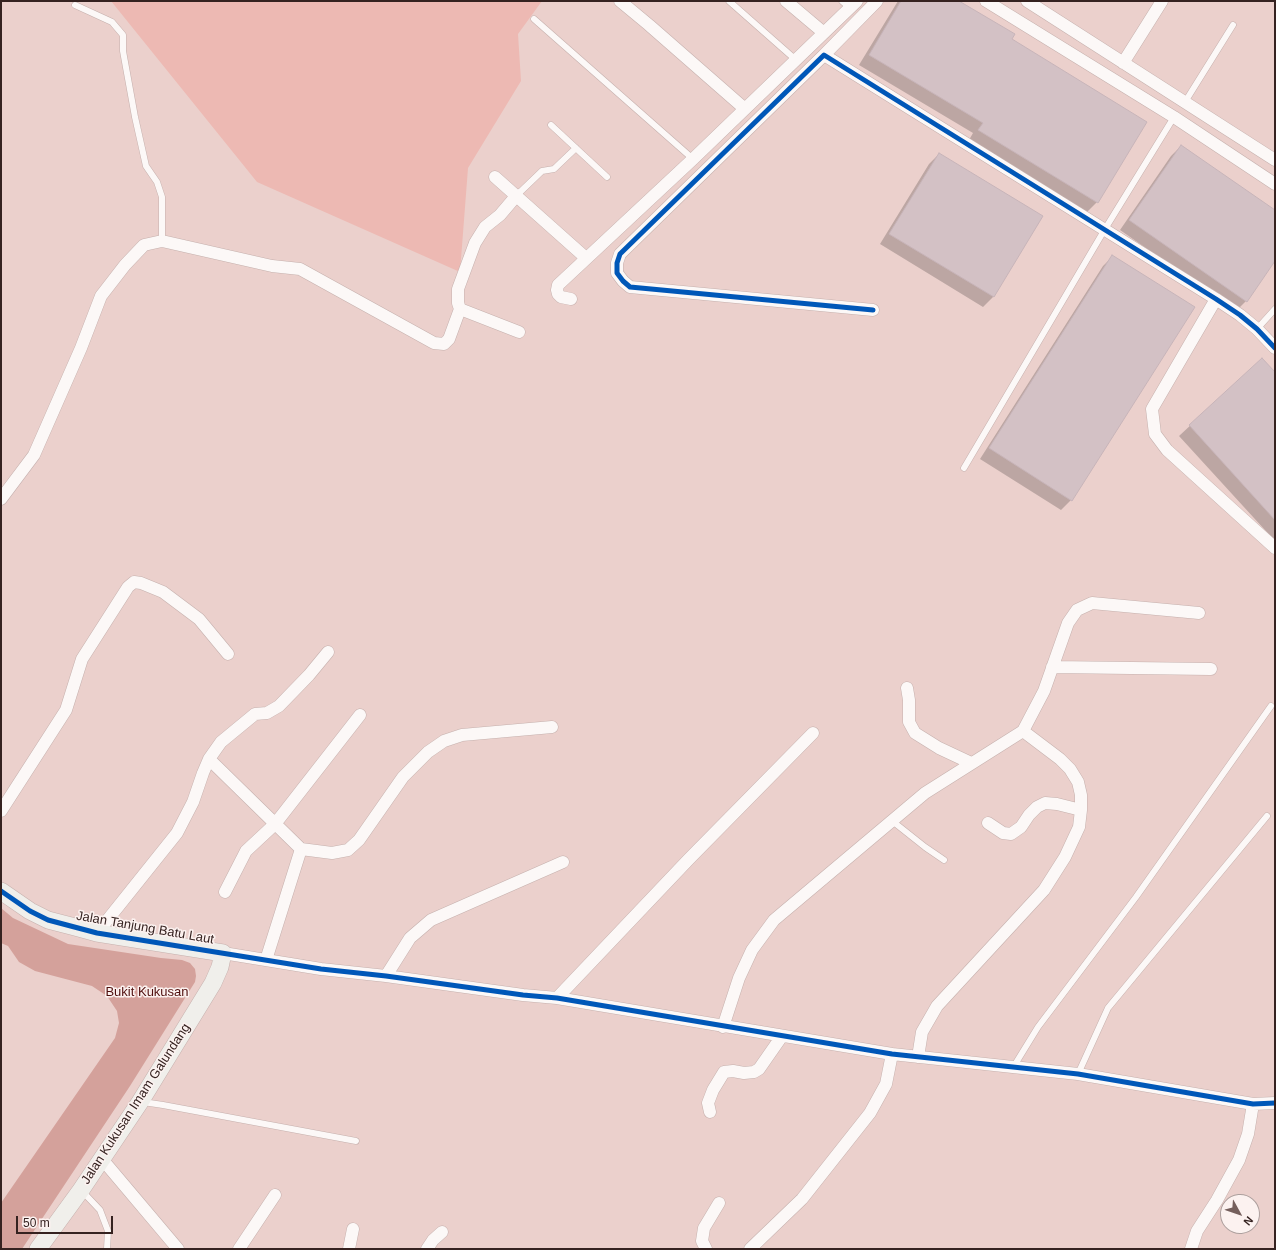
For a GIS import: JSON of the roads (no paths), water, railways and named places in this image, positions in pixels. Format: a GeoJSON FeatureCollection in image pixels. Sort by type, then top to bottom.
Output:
{"type":"FeatureCollection","features":[{"type":"Feature","properties":{"kind":"street"},"geometry":{"type":"LineString","coordinates":[[620,1],[649,24],[745,109]]}},
{"type":"Feature","properties":{"kind":"street"},"geometry":{"type":"LineString","coordinates":[[786,1],[824,33]]}},
{"type":"Feature","properties":{"kind":"street"},"geometry":{"type":"LineString","coordinates":[[873,310],[630,287],[623,281],[617,272],[617,263],[620,254],[824,55],[877,1]]}},
{"type":"Feature","properties":{"kind":"street"},"geometry":{"type":"LineString","coordinates":[[986,1],[1174,118],[1275,184]]}},
{"type":"Feature","properties":{"kind":"street"},"geometry":{"type":"LineString","coordinates":[[1027,1],[1275,160]]}},
{"type":"Feature","properties":{"kind":"street"},"geometry":{"type":"LineString","coordinates":[[1123,63],[1162,1]]}},
{"type":"Feature","properties":{"kind":"street"},"geometry":{"type":"LineString","coordinates":[[571,300],[561,297],[558,294],[558,285],[693,159],[824,33],[849,3]]}},
{"type":"Feature","properties":{"kind":"street"},"geometry":{"type":"LineString","coordinates":[[824,55],[1216,299],[1240,315],[1257,329],[1275,348]]}},
{"type":"Feature","properties":{"kind":"street"},"geometry":{"type":"LineString","coordinates":[[495,177],[586,258]]}},
{"type":"Feature","properties":{"kind":"street"},"geometry":{"type":"LineString","coordinates":[[1,499],[34,455],[81,348],[101,296],[125,265],[144,245],[162,241],[272,266],[300,269],[434,342],[444,344],[449,339],[460,309],[458,303],[458,290],[475,243],[485,228],[500,215],[517,195]]}},
{"type":"Feature","properties":{"kind":"street"},"geometry":{"type":"LineString","coordinates":[[1216,299],[1152,410],[1155,434],[1167,450],[1275,548]]}},
{"type":"Feature","properties":{"kind":"street"},"geometry":{"type":"LineString","coordinates":[[460,309],[519,332]]}},
{"type":"Feature","properties":{"kind":"street"},"geometry":{"type":"LineString","coordinates":[[1,811],[66,710],[82,659],[128,587],[134,582],[141,583],[163,592],[193,614],[199,619],[228,654]]}},
{"type":"Feature","properties":{"kind":"street"},"geometry":{"type":"LineString","coordinates":[[724,1027],[739,978],[752,950],[774,920],[891,820],[925,793],[1023,731],[1044,691],[1068,623],[1077,610],[1092,603],[1200,613]]}},
{"type":"Feature","properties":{"kind":"street"},"geometry":{"type":"LineString","coordinates":[[97,933],[178,833],[193,802],[209,759],[221,742],[255,714],[267,713],[279,706],[328,652]]}},
{"type":"Feature","properties":{"kind":"street"},"geometry":{"type":"LineString","coordinates":[[1052,667],[1211,669]]}},
{"type":"Feature","properties":{"kind":"street"},"geometry":{"type":"LineString","coordinates":[[907,688],[910,700],[909,722],[915,733],[939,748],[971,764]]}},
{"type":"Feature","properties":{"kind":"street"},"geometry":{"type":"LineString","coordinates":[[225,892],[246,851],[275,824],[360,715]]}},
{"type":"Feature","properties":{"kind":"street"},"geometry":{"type":"LineString","coordinates":[[209,759],[301,849],[332,852],[348,850],[359,840],[403,777],[428,752],[444,741],[462,735],[552,727]]}},
{"type":"Feature","properties":{"kind":"street"},"geometry":{"type":"LineString","coordinates":[[918,1058],[922,1032],[937,1006],[1044,890],[1065,857],[1079,827],[1081,795],[1078,782],[1070,769],[1060,759],[1023,731]]}},
{"type":"Feature","properties":{"kind":"street"},"geometry":{"type":"LineString","coordinates":[[557,998],[688,860],[813,732]]}},
{"type":"Feature","properties":{"kind":"street"},"geometry":{"type":"LineString","coordinates":[[988,823],[1003,833],[1011,834],[1021,827],[1029,815],[1037,807],[1045,803],[1057,804],[1081,810]]}},
{"type":"Feature","properties":{"kind":"street"},"geometry":{"type":"LineString","coordinates":[[266,960],[301,849]]}},
{"type":"Feature","properties":{"kind":"street"},"geometry":{"type":"LineString","coordinates":[[386,976],[410,938],[430,920],[564,862]]}},
{"type":"Feature","properties":{"kind":"street","name":"Jalan Tanjung Batu Laut"},"geometry":{"type":"LineString","coordinates":[[1,891],[30,911],[48,920],[97,933],[223,953]]}},
{"type":"Feature","properties":{"kind":"street"},"geometry":{"type":"LineString","coordinates":[[223,953],[321,969],[386,976],[522,995],[557,998],[724,1027],[918,1058],[1014,1066],[1078,1074],[1253,1104],[1275,1104]]}},
{"type":"Feature","properties":{"kind":"street","name":"Jalan Kukusan Imam Galundang"},"geometry":{"type":"LineString","coordinates":[[38,1249],[140,1102],[213,983],[220,967],[223,953]]}},
{"type":"Feature","properties":{"kind":"street"},"geometry":{"type":"LineString","coordinates":[[710,1112],[708,1103],[713,1090],[724,1072],[733,1070],[744,1073],[754,1072],[758,1069],[782,1036]]}},
{"type":"Feature","properties":{"kind":"street"},"geometry":{"type":"LineString","coordinates":[[750,1249],[802,1199],[870,1113],[886,1084],[892,1054]]}},
{"type":"Feature","properties":{"kind":"street"},"geometry":{"type":"LineString","coordinates":[[1191,1249],[1197,1231],[1217,1200],[1239,1160],[1248,1134],[1253,1104]]}},
{"type":"Feature","properties":{"kind":"street"},"geometry":{"type":"LineString","coordinates":[[102,1158],[178,1249]]}},
{"type":"Feature","properties":{"kind":"street"},"geometry":{"type":"LineString","coordinates":[[239,1249],[275,1195]]}},
{"type":"Feature","properties":{"kind":"street"},"geometry":{"type":"LineString","coordinates":[[706,1249],[702,1241],[704,1228],[719,1203]]}},
{"type":"Feature","properties":{"kind":"street"},"geometry":{"type":"LineString","coordinates":[[349,1249],[353,1229]]}},
{"type":"Feature","properties":{"kind":"street"},"geometry":{"type":"LineString","coordinates":[[427,1249],[433,1240],[442,1232]]}},
{"type":"Feature","properties":{"kind":"lane"},"geometry":{"type":"LineString","coordinates":[[729,1],[796,60]]}},
{"type":"Feature","properties":{"kind":"lane"},"geometry":{"type":"LineString","coordinates":[[75,5],[112,22],[124,35],[123,51],[146,166],[158,182],[162,197],[162,241]]}},
{"type":"Feature","properties":{"kind":"lane"},"geometry":{"type":"LineString","coordinates":[[534,19],[693,159]]}},
{"type":"Feature","properties":{"kind":"lane"},"geometry":{"type":"LineString","coordinates":[[1184,102],[1233,25]]}},
{"type":"Feature","properties":{"kind":"lane"},"geometry":{"type":"LineString","coordinates":[[964,468],[1105,229],[1174,118]]}},
{"type":"Feature","properties":{"kind":"lane"},"geometry":{"type":"LineString","coordinates":[[551,125],[607,177]]}},
{"type":"Feature","properties":{"kind":"lane"},"geometry":{"type":"LineString","coordinates":[[517,195],[542,171],[554,169],[576,148]]}},
{"type":"Feature","properties":{"kind":"lane"},"geometry":{"type":"LineString","coordinates":[[1257,329],[1275,309]]}},
{"type":"Feature","properties":{"kind":"lane"},"geometry":{"type":"LineString","coordinates":[[1014,1066],[1038,1027],[1136,897],[1271,706]]}},
{"type":"Feature","properties":{"kind":"lane"},"geometry":{"type":"LineString","coordinates":[[1078,1074],[1108,1008],[1267,816]]}},
{"type":"Feature","properties":{"kind":"lane"},"geometry":{"type":"LineString","coordinates":[[891,820],[944,860]]}},
{"type":"Feature","properties":{"kind":"lane"},"geometry":{"type":"LineString","coordinates":[[140,1102],[164,1105],[356,1140]]}},
{"type":"Feature","properties":{"kind":"lane"},"geometry":{"type":"LineString","coordinates":[[80,1190],[100,1210],[108,1231],[107,1249]]}},
{"type":"Feature","properties":{"kind":"park label","name":"Bukit Kukusan"},"geometry":{"type":"Point","coordinates":[147,992]}}]}
